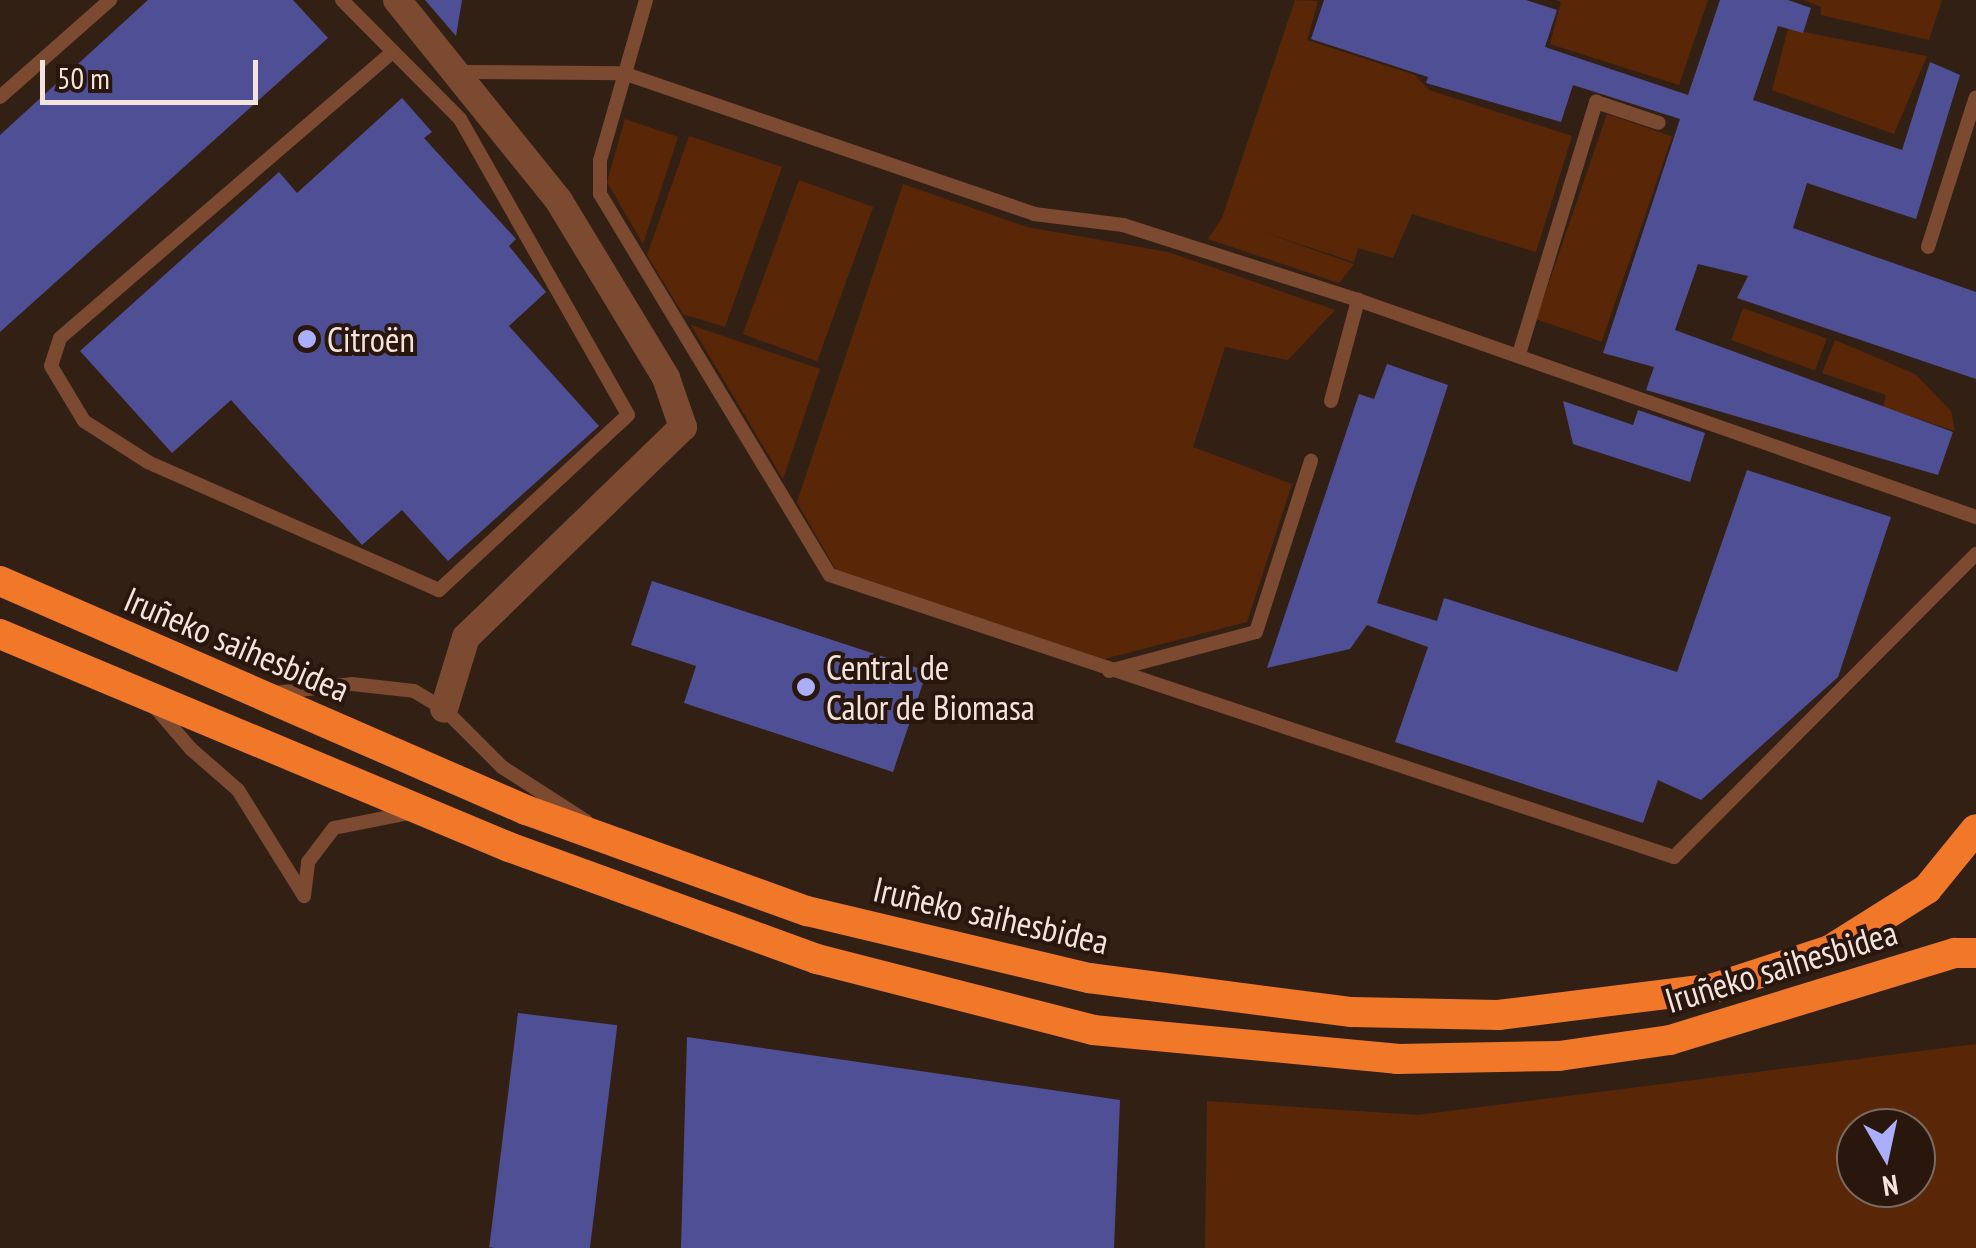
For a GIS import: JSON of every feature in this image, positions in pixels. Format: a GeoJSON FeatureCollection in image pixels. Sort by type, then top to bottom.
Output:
{"type":"FeatureCollection","features":[{"type":"Feature","properties":{"kind":"highway","name":"Iruñeko saihesbidea"},"geometry":{"type":"LineString","coordinates":[[0,582],[614,842],[807,911],[1089,978],[1352,1012],[1498,1015],[1714,988],[1830,950],[1927,889],[1976,829]]}},
{"type":"Feature","properties":{"kind":"highway","name":"Iruñeko saihesbidea"},"geometry":{"type":"LineString","coordinates":[[0,634],[150,701],[423,812],[817,959],[1093,1030],[1397,1059],[1559,1056],[1670,1040],[1955,952],[1976,953]]}},
{"type":"Feature","properties":{"kind":"street"},"geometry":{"type":"LineString","coordinates":[[397,0],[461,72],[559,201],[666,378],[683,427],[466,637],[444,710]]}},
{"type":"Feature","properties":{"kind":"lane"},"geometry":{"type":"LineString","coordinates":[[0,97],[110,0]]}},
{"type":"Feature","properties":{"kind":"lane"},"geometry":{"type":"LineString","coordinates":[[342,0],[460,119],[628,414],[440,590],[148,462],[84,421],[51,366],[60,338],[391,53]]}},
{"type":"Feature","properties":{"kind":"lane"},"geometry":{"type":"LineString","coordinates":[[646,0],[600,160],[600,194],[830,576],[1674,858],[1976,554]]}},
{"type":"Feature","properties":{"kind":"lane"},"geometry":{"type":"LineString","coordinates":[[461,72],[624,73],[1034,214],[1123,225],[1358,300],[1976,516]]}},
{"type":"Feature","properties":{"kind":"lane"},"geometry":{"type":"LineString","coordinates":[[1928,247],[1976,97]]}},
{"type":"Feature","properties":{"kind":"lane"},"geometry":{"type":"LineString","coordinates":[[1519,354],[1596,102],[1659,123]]}},
{"type":"Feature","properties":{"kind":"lane"},"geometry":{"type":"LineString","coordinates":[[1332,401],[1358,300]]}},
{"type":"Feature","properties":{"kind":"lane"},"geometry":{"type":"LineString","coordinates":[[1108,672],[1256,632],[1312,462]]}},
{"type":"Feature","properties":{"kind":"lane"},"geometry":{"type":"LineString","coordinates":[[262,695],[394,685],[444,710],[502,768],[614,842]]}},
{"type":"Feature","properties":{"kind":"lane"},"geometry":{"type":"LineString","coordinates":[[150,701],[191,750],[238,790],[304,896],[308,862],[334,828],[423,812]]}},
{"type":"Feature","properties":{"kind":"shaded area"},"geometry":{"type":"Polygon","coordinates":[[[1295,0],[1318,1],[1307,40],[1415,75],[1429,90],[1572,136],[1536,252],[1412,214],[1393,258],[1358,248],[1354,262],[1254,229],[1354,264],[1339,283],[1208,239],[1222,218],[1295,0]]]}},
{"type":"Feature","properties":{"kind":"shaded area"},"geometry":{"type":"Polygon","coordinates":[[[1556,0],[1708,0],[1679,85],[1550,44],[1561,2],[1556,0]]]}},
{"type":"Feature","properties":{"kind":"shaded area"},"geometry":{"type":"Polygon","coordinates":[[[1804,0],[1942,0],[1929,40],[1821,15],[1821,7],[1804,0]]]}},
{"type":"Feature","properties":{"kind":"shaded area"},"geometry":{"type":"Polygon","coordinates":[[[1788,29],[1927,56],[1894,134],[1772,90],[1788,29]]]}},
{"type":"Feature","properties":{"kind":"shaded area"},"geometry":{"type":"Polygon","coordinates":[[[1607,114],[1672,136],[1602,342],[1536,319],[1607,114]]]}},
{"type":"Feature","properties":{"kind":"shaded area"},"geometry":{"type":"Polygon","coordinates":[[[625,119],[678,137],[643,244],[607,182],[625,119]]]}},
{"type":"Feature","properties":{"kind":"shaded area"},"geometry":{"type":"Polygon","coordinates":[[[689,136],[782,167],[725,327],[683,314],[647,255],[689,136]]]}},
{"type":"Feature","properties":{"kind":"shaded area"},"geometry":{"type":"Polygon","coordinates":[[[799,180],[873,207],[817,361],[743,334],[799,180]]]}},
{"type":"Feature","properties":{"kind":"shaded area"},"geometry":{"type":"Polygon","coordinates":[[[903,184],[1027,227],[1168,252],[1335,310],[1288,360],[1225,347],[1193,447],[1292,484],[1247,622],[1104,659],[836,570],[797,502],[903,184]]]}},
{"type":"Feature","properties":{"kind":"shaded area"},"geometry":{"type":"Polygon","coordinates":[[[1743,308],[1827,338],[1815,370],[1731,340],[1743,308]]]}},
{"type":"Feature","properties":{"kind":"shaded area"},"geometry":{"type":"Polygon","coordinates":[[[691,325],[820,369],[783,479],[691,325]]]}},
{"type":"Feature","properties":{"kind":"shaded area"},"geometry":{"type":"Polygon","coordinates":[[[1835,340],[1915,374],[1951,411],[1955,431],[1883,407],[1886,395],[1822,373],[1835,340]]]}},
{"type":"Feature","properties":{"kind":"shaded area"},"geometry":{"type":"Polygon","coordinates":[[[1976,1044],[1976,1248],[1205,1248],[1207,1101],[1418,1115],[1976,1044]]]}},
{"type":"Feature","properties":{"kind":"building"},"geometry":{"type":"Polygon","coordinates":[[[148,0],[293,0],[328,38],[0,332],[0,135],[148,0]]]}},
{"type":"Feature","properties":{"kind":"building"},"geometry":{"type":"Polygon","coordinates":[[[425,0],[462,0],[456,36],[425,0]]]}},
{"type":"Feature","properties":{"kind":"building"},"geometry":{"type":"Polygon","coordinates":[[[1324,0],[1526,0],[1557,10],[1545,47],[1688,95],[1720,0],[1788,0],[1811,8],[1803,33],[1778,26],[1753,100],[1902,150],[1930,62],[1960,75],[1916,219],[1807,183],[1793,228],[1976,292],[1976,379],[1737,298],[1748,276],[1698,264],[1675,330],[1953,432],[1938,475],[1646,390],[1654,367],[1603,353],[1680,119],[1573,85],[1561,122],[1426,83],[1428,77],[1311,39],[1324,0]]]}},
{"type":"Feature","properties":{"kind":"building","name":"Citroën"},"geometry":{"type":"Polygon","coordinates":[[[402,98],[432,132],[424,138],[516,239],[509,246],[546,292],[509,326],[599,426],[448,561],[402,510],[362,545],[231,400],[172,453],[80,351],[279,172],[297,193],[402,98]]]}},
{"type":"Feature","properties":{"kind":"building"},"geometry":{"type":"Polygon","coordinates":[[[1387,364],[1448,385],[1377,603],[1437,621],[1444,598],[1677,672],[1747,470],[1891,517],[1838,677],[1701,800],[1658,780],[1643,823],[1395,742],[1428,647],[1367,625],[1350,649],[1267,668],[1359,394],[1374,399],[1387,364]]]}},
{"type":"Feature","properties":{"kind":"building"},"geometry":{"type":"Polygon","coordinates":[[[1563,401],[1633,425],[1638,410],[1705,433],[1690,482],[1573,444],[1563,401]]]}},
{"type":"Feature","properties":{"kind":"building","name":"Central de Calor de Biomasa"},"geometry":{"type":"Polygon","coordinates":[[[652,581],[927,671],[893,772],[684,703],[696,666],[631,645],[652,581]]]}},
{"type":"Feature","properties":{"kind":"building"},"geometry":{"type":"Polygon","coordinates":[[[518,1013],[617,1025],[590,1248],[489,1247],[518,1013]]]}},
{"type":"Feature","properties":{"kind":"building"},"geometry":{"type":"Polygon","coordinates":[[[687,1037],[1120,1100],[1114,1248],[681,1248],[687,1037]]]}},
{"type":"Feature","properties":{"kind":"place","name":"Citroën"},"geometry":{"type":"Point","coordinates":[307,339]}},
{"type":"Feature","properties":{"kind":"place","name":"Central de Calor de Biomasa"},"geometry":{"type":"Point","coordinates":[806,687]}}]}
